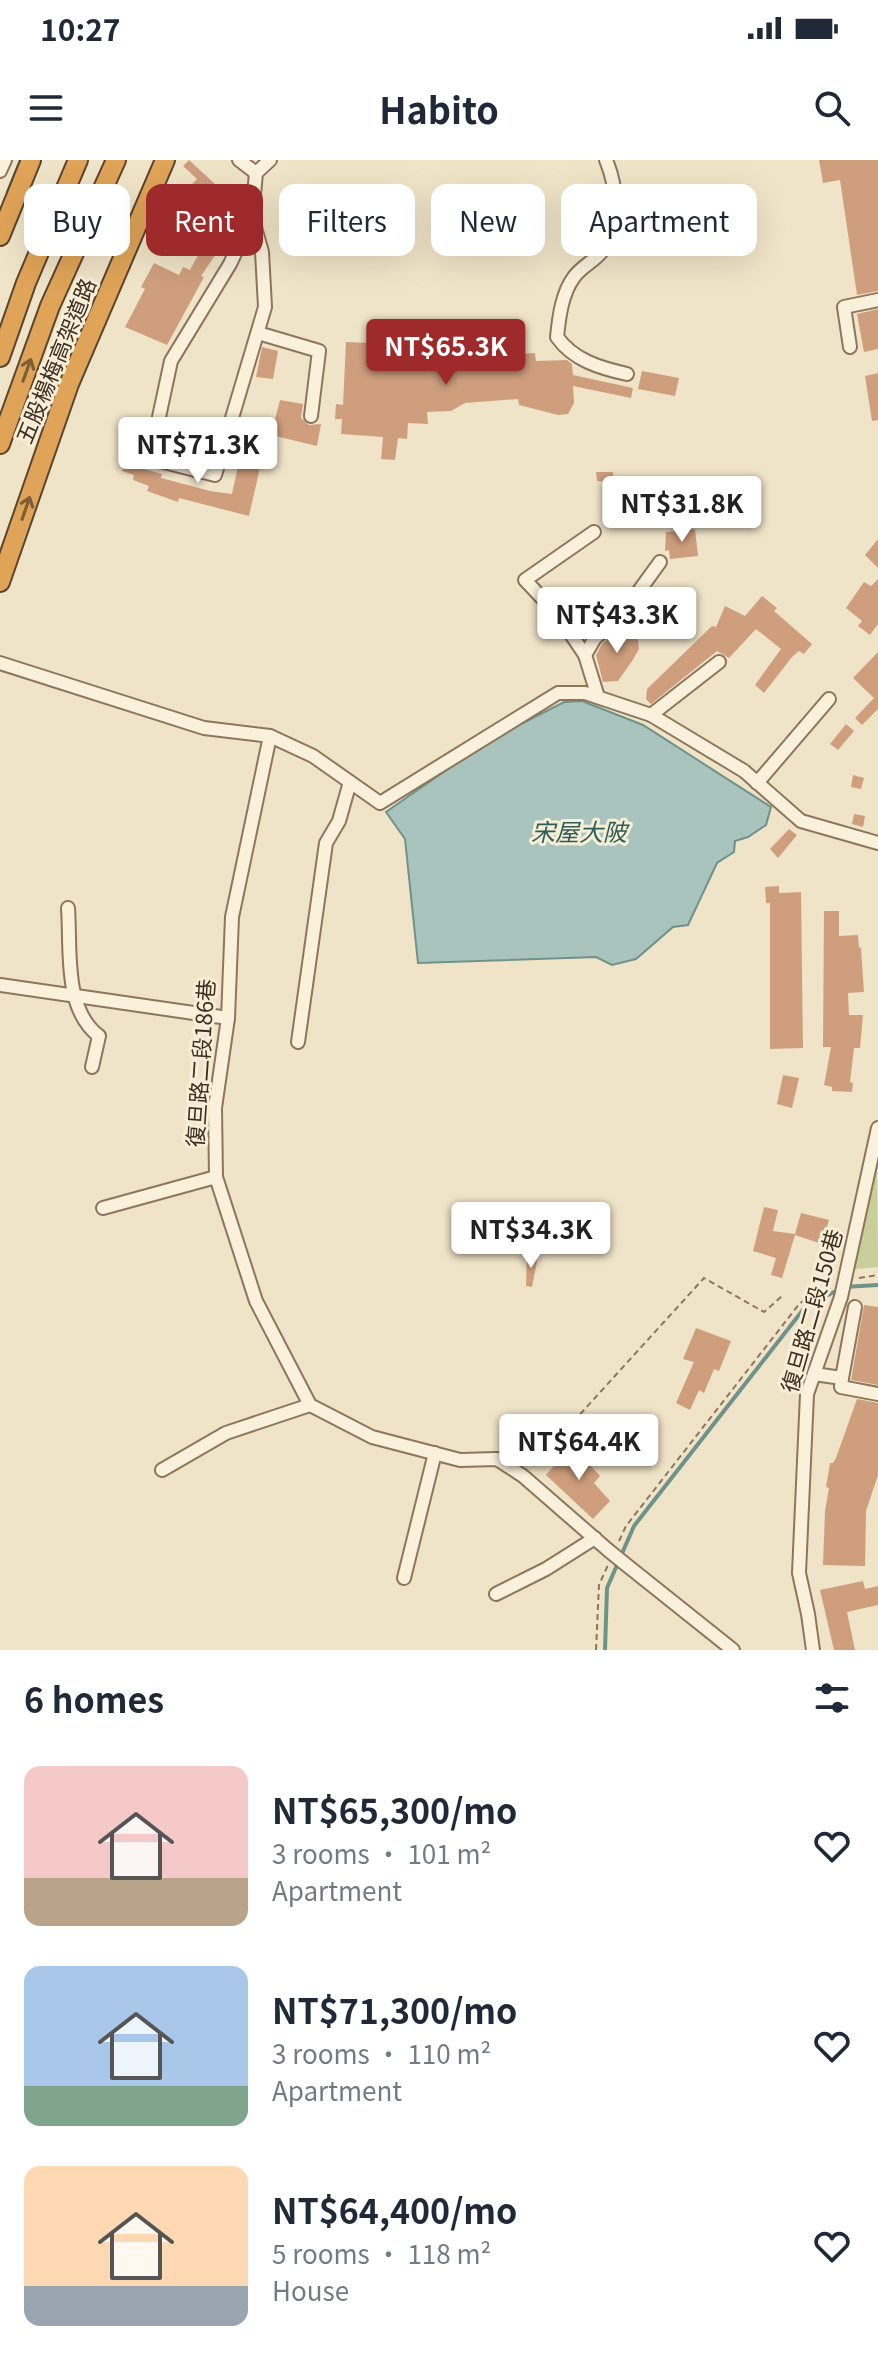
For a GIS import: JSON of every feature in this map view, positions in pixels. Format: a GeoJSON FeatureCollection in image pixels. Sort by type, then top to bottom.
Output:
{"type":"FeatureCollection","features":[{"type":"Feature","properties":{"kind":"highway"},"geometry":{"type":"LineString","coordinates":[[0,236],[31,160]]}},
{"type":"Feature","properties":{"kind":"highway"},"geometry":{"type":"LineString","coordinates":[[0,357],[26,283],[78,160]]}},
{"type":"Feature","properties":{"kind":"highway"},"geometry":{"type":"LineString","coordinates":[[0,444],[50,306],[116,160]]}},
{"type":"Feature","properties":{"kind":"highway","name":"五股楊梅高架道路"},"geometry":{"type":"LineString","coordinates":[[0,582],[69,384],[165,160]]}},
{"type":"Feature","properties":{"kind":"lane"},"geometry":{"type":"LineString","coordinates":[[0,171],[5,160]]}},
{"type":"Feature","properties":{"kind":"lane"},"geometry":{"type":"LineString","coordinates":[[239,160],[256,173]]}},
{"type":"Feature","properties":{"kind":"lane"},"geometry":{"type":"LineString","coordinates":[[255,184],[256,173],[270,160]]}},
{"type":"Feature","properties":{"kind":"lane"},"geometry":{"type":"LineString","coordinates":[[606,160],[614,181],[612,232],[600,254],[572,279],[561,308],[557,337],[566,350],[598,367],[627,374]]}},
{"type":"Feature","properties":{"kind":"lane"},"geometry":{"type":"LineString","coordinates":[[234,256],[171,361],[156,431],[156,460],[215,475],[265,307],[262,256]]}},
{"type":"Feature","properties":{"kind":"lane"},"geometry":{"type":"LineString","coordinates":[[850,347],[844,307],[878,300]]}},
{"type":"Feature","properties":{"kind":"lane"},"geometry":{"type":"LineString","coordinates":[[258,333],[319,351],[311,416]]}},
{"type":"Feature","properties":{"kind":"lane"},"geometry":{"type":"LineString","coordinates":[[594,532],[525,580],[558,615],[585,655],[598,697]]}},
{"type":"Feature","properties":{"kind":"lane"},"geometry":{"type":"LineString","coordinates":[[585,655],[595,638],[631,603],[660,562]]}},
{"type":"Feature","properties":{"kind":"lane"},"geometry":{"type":"LineString","coordinates":[[651,715],[719,662]]}},
{"type":"Feature","properties":{"kind":"lane"},"geometry":{"type":"LineString","coordinates":[[0,663],[204,728],[270,736],[313,756],[380,803],[558,693],[585,693],[651,715],[744,771],[801,821],[878,843]]}},
{"type":"Feature","properties":{"kind":"lane"},"geometry":{"type":"LineString","coordinates":[[757,783],[829,699]]}},
{"type":"Feature","properties":{"kind":"lane","name":"復旦路二段186巷"},"geometry":{"type":"LineString","coordinates":[[270,736],[232,917],[228,1018],[215,1108],[216,1177],[256,1301],[310,1405]]}},
{"type":"Feature","properties":{"kind":"lane"},"geometry":{"type":"LineString","coordinates":[[298,1042],[326,843],[339,821],[350,782]]}},
{"type":"Feature","properties":{"kind":"lane"},"geometry":{"type":"LineString","coordinates":[[68,908],[74,996],[87,1027],[99,1036],[92,1067]]}},
{"type":"Feature","properties":{"kind":"lane"},"geometry":{"type":"LineString","coordinates":[[0,986],[228,1018]]}},
{"type":"Feature","properties":{"kind":"lane","name":"復旦路二段150巷"},"geometry":{"type":"LineString","coordinates":[[813,1650],[799,1573],[807,1394],[841,1297],[878,1128]]}},
{"type":"Feature","properties":{"kind":"lane"},"geometry":{"type":"LineString","coordinates":[[103,1208],[216,1177]]}},
{"type":"Feature","properties":{"kind":"lane"},"geometry":{"type":"LineString","coordinates":[[855,1307],[841,1387],[878,1394]]}},
{"type":"Feature","properties":{"kind":"lane"},"geometry":{"type":"LineString","coordinates":[[814,1374],[842,1378]]}},
{"type":"Feature","properties":{"kind":"lane"},"geometry":{"type":"LineString","coordinates":[[162,1470],[226,1433],[310,1405],[372,1437],[460,1460],[497,1459],[523,1476],[611,1554],[733,1650]]}},
{"type":"Feature","properties":{"kind":"lane"},"geometry":{"type":"LineString","coordinates":[[404,1578],[435,1453]]}},
{"type":"Feature","properties":{"kind":"lane"},"geometry":{"type":"LineString","coordinates":[[496,1594],[546,1569],[595,1538]]}},
{"type":"Feature","properties":{"kind":"path"},"geometry":{"type":"LineString","coordinates":[[596,1650],[599,1585],[626,1526],[800,1303],[844,1281],[878,1275]]}},
{"type":"Feature","properties":{"kind":"path"},"geometry":{"type":"LineString","coordinates":[[523,1476],[704,1278],[764,1312],[782,1296]]}},
{"type":"Feature","properties":{"kind":"green space"},"geometry":{"type":"Polygon","coordinates":[[[877,1162],[878,1267],[854,1269],[877,1162]]]}},
{"type":"Feature","properties":{"kind":"water","name":"宋屋大陂"},"geometry":{"type":"Polygon","coordinates":[[[582,701],[643,725],[771,807],[766,825],[748,837],[735,841],[734,852],[717,863],[688,925],[673,927],[636,959],[612,965],[596,957],[418,963],[405,839],[386,812],[488,741],[564,702],[582,701]]]}},
{"type":"Feature","properties":{"kind":"building"},"geometry":{"type":"Polygon","coordinates":[[[189,160],[215,184],[192,184],[197,179],[183,166],[189,160]]]}},
{"type":"Feature","properties":{"kind":"building"},"geometry":{"type":"Polygon","coordinates":[[[819,160],[878,160],[878,291],[857,295],[840,180],[823,183],[819,160]]]}},
{"type":"Feature","properties":{"kind":"building"},"geometry":{"type":"Polygon","coordinates":[[[198,256],[215,256],[201,276],[204,277],[167,345],[125,327],[145,289],[141,287],[154,263],[179,275],[183,267],[190,270],[198,256]]]}},
{"type":"Feature","properties":{"kind":"building"},"geometry":{"type":"Polygon","coordinates":[[[878,309],[878,349],[864,352],[857,314],[878,309]]]}},
{"type":"Feature","properties":{"kind":"building"},"geometry":{"type":"Polygon","coordinates":[[[346,342],[446,346],[447,367],[479,364],[479,356],[535,353],[536,361],[567,360],[572,364],[573,375],[633,388],[631,398],[573,386],[574,403],[568,414],[558,415],[519,405],[518,399],[465,403],[451,411],[427,412],[428,424],[408,423],[407,439],[398,438],[395,460],[381,459],[383,437],[341,434],[342,419],[335,419],[336,404],[343,405],[346,342]]]}},
{"type":"Feature","properties":{"kind":"building"},"geometry":{"type":"Polygon","coordinates":[[[262,347],[278,351],[273,379],[256,377],[262,347]]]}},
{"type":"Feature","properties":{"kind":"building"},"geometry":{"type":"Polygon","coordinates":[[[642,371],[679,378],[675,396],[638,389],[642,371]]]}},
{"type":"Feature","properties":{"kind":"building"},"geometry":{"type":"Polygon","coordinates":[[[878,373],[878,420],[872,421],[865,376],[878,373]]]}},
{"type":"Feature","properties":{"kind":"building"},"geometry":{"type":"Polygon","coordinates":[[[280,400],[303,404],[301,418],[309,425],[321,424],[317,446],[271,435],[280,400]]]}},
{"type":"Feature","properties":{"kind":"building"},"geometry":{"type":"Polygon","coordinates":[[[131,444],[146,449],[140,468],[162,474],[161,478],[210,491],[232,494],[240,457],[261,463],[249,516],[179,498],[178,502],[147,491],[149,486],[133,480],[134,475],[122,471],[131,444]]]}},
{"type":"Feature","properties":{"kind":"building"},"geometry":{"type":"Polygon","coordinates":[[[596,472],[613,472],[613,482],[627,482],[624,528],[610,528],[612,482],[597,481],[596,472]]]}},
{"type":"Feature","properties":{"kind":"building"},"geometry":{"type":"Polygon","coordinates":[[[695,529],[698,556],[670,559],[669,550],[665,551],[666,532],[695,529]]]}},
{"type":"Feature","properties":{"kind":"building"},"geometry":{"type":"Polygon","coordinates":[[[878,539],[878,568],[865,555],[878,539]]]}},
{"type":"Feature","properties":{"kind":"building"},"geometry":{"type":"Polygon","coordinates":[[[878,579],[878,624],[870,635],[858,626],[862,621],[846,608],[864,582],[871,586],[878,579]]]}},
{"type":"Feature","properties":{"kind":"building"},"geometry":{"type":"Polygon","coordinates":[[[762,596],[777,608],[774,611],[812,644],[804,654],[799,651],[792,657],[764,693],[755,685],[781,649],[756,629],[729,658],[717,651],[651,704],[646,699],[647,689],[712,626],[716,627],[725,606],[745,616],[762,596]]]}},
{"type":"Feature","properties":{"kind":"building"},"geometry":{"type":"Polygon","coordinates":[[[637,631],[639,649],[632,661],[618,681],[603,682],[596,655],[602,644],[614,633],[637,631]]]}},
{"type":"Feature","properties":{"kind":"building"},"geometry":{"type":"Polygon","coordinates":[[[878,652],[878,709],[862,725],[855,718],[874,698],[853,678],[878,652]]]}},
{"type":"Feature","properties":{"kind":"building"},"geometry":{"type":"Polygon","coordinates":[[[846,724],[854,731],[838,750],[830,744],[846,724]]]}},
{"type":"Feature","properties":{"kind":"building"},"geometry":{"type":"Polygon","coordinates":[[[853,775],[864,778],[861,789],[851,787],[853,775]]]}},
{"type":"Feature","properties":{"kind":"building"},"geometry":{"type":"Polygon","coordinates":[[[854,814],[865,816],[863,827],[852,824],[854,814]]]}},
{"type":"Feature","properties":{"kind":"building"},"geometry":{"type":"Polygon","coordinates":[[[789,829],[797,835],[778,858],[770,849],[789,829]]]}},
{"type":"Feature","properties":{"kind":"building"},"geometry":{"type":"Polygon","coordinates":[[[779,886],[779,893],[801,892],[803,1048],[770,1049],[770,903],[766,903],[765,887],[779,886]]]}},
{"type":"Feature","properties":{"kind":"building"},"geometry":{"type":"Polygon","coordinates":[[[824,911],[839,911],[839,936],[858,935],[861,948],[864,992],[848,993],[849,1015],[863,1015],[860,1048],[854,1048],[850,1082],[853,1083],[852,1092],[832,1091],[832,1087],[824,1085],[831,1047],[823,1047],[824,911]]]}},
{"type":"Feature","properties":{"kind":"building"},"geometry":{"type":"Polygon","coordinates":[[[783,1075],[799,1078],[792,1108],[777,1104],[783,1075]]]}},
{"type":"Feature","properties":{"kind":"building"},"geometry":{"type":"Polygon","coordinates":[[[764,1207],[778,1210],[773,1231],[795,1234],[801,1213],[829,1220],[822,1244],[795,1235],[782,1278],[771,1275],[776,1258],[753,1251],[764,1207]]]}},
{"type":"Feature","properties":{"kind":"building"},"geometry":{"type":"Polygon","coordinates":[[[527,1255],[538,1256],[532,1287],[526,1286],[527,1255]]]}},
{"type":"Feature","properties":{"kind":"building"},"geometry":{"type":"Polygon","coordinates":[[[864,1305],[878,1307],[878,1385],[851,1380],[864,1305]]]}},
{"type":"Feature","properties":{"kind":"building"},"geometry":{"type":"Polygon","coordinates":[[[696,1328],[731,1341],[719,1371],[714,1369],[704,1393],[699,1390],[690,1410],[676,1403],[694,1362],[683,1359],[696,1328]]]}},
{"type":"Feature","properties":{"kind":"building"},"geometry":{"type":"Polygon","coordinates":[[[857,1399],[878,1403],[878,1475],[866,1511],[865,1566],[823,1565],[830,1463],[836,1458],[857,1399]]]}},
{"type":"Feature","properties":{"kind":"building"},"geometry":{"type":"Polygon","coordinates":[[[572,1446],[593,1464],[591,1466],[600,1476],[594,1483],[610,1501],[593,1519],[546,1475],[572,1446]]]}},
{"type":"Feature","properties":{"kind":"building"},"geometry":{"type":"Polygon","coordinates":[[[863,1581],[865,1589],[878,1586],[878,1605],[847,1612],[855,1650],[834,1650],[820,1590],[863,1581]]]}},
{"type":"Feature","properties":{"kind":"waterway"},"geometry":{"type":"LineString","coordinates":[[8,192],[21,160]]}},
{"type":"Feature","properties":{"kind":"waterway"},"geometry":{"type":"LineString","coordinates":[[605,1650],[607,1588],[634,1526],[806,1306],[844,1287],[878,1285]]}}]}
